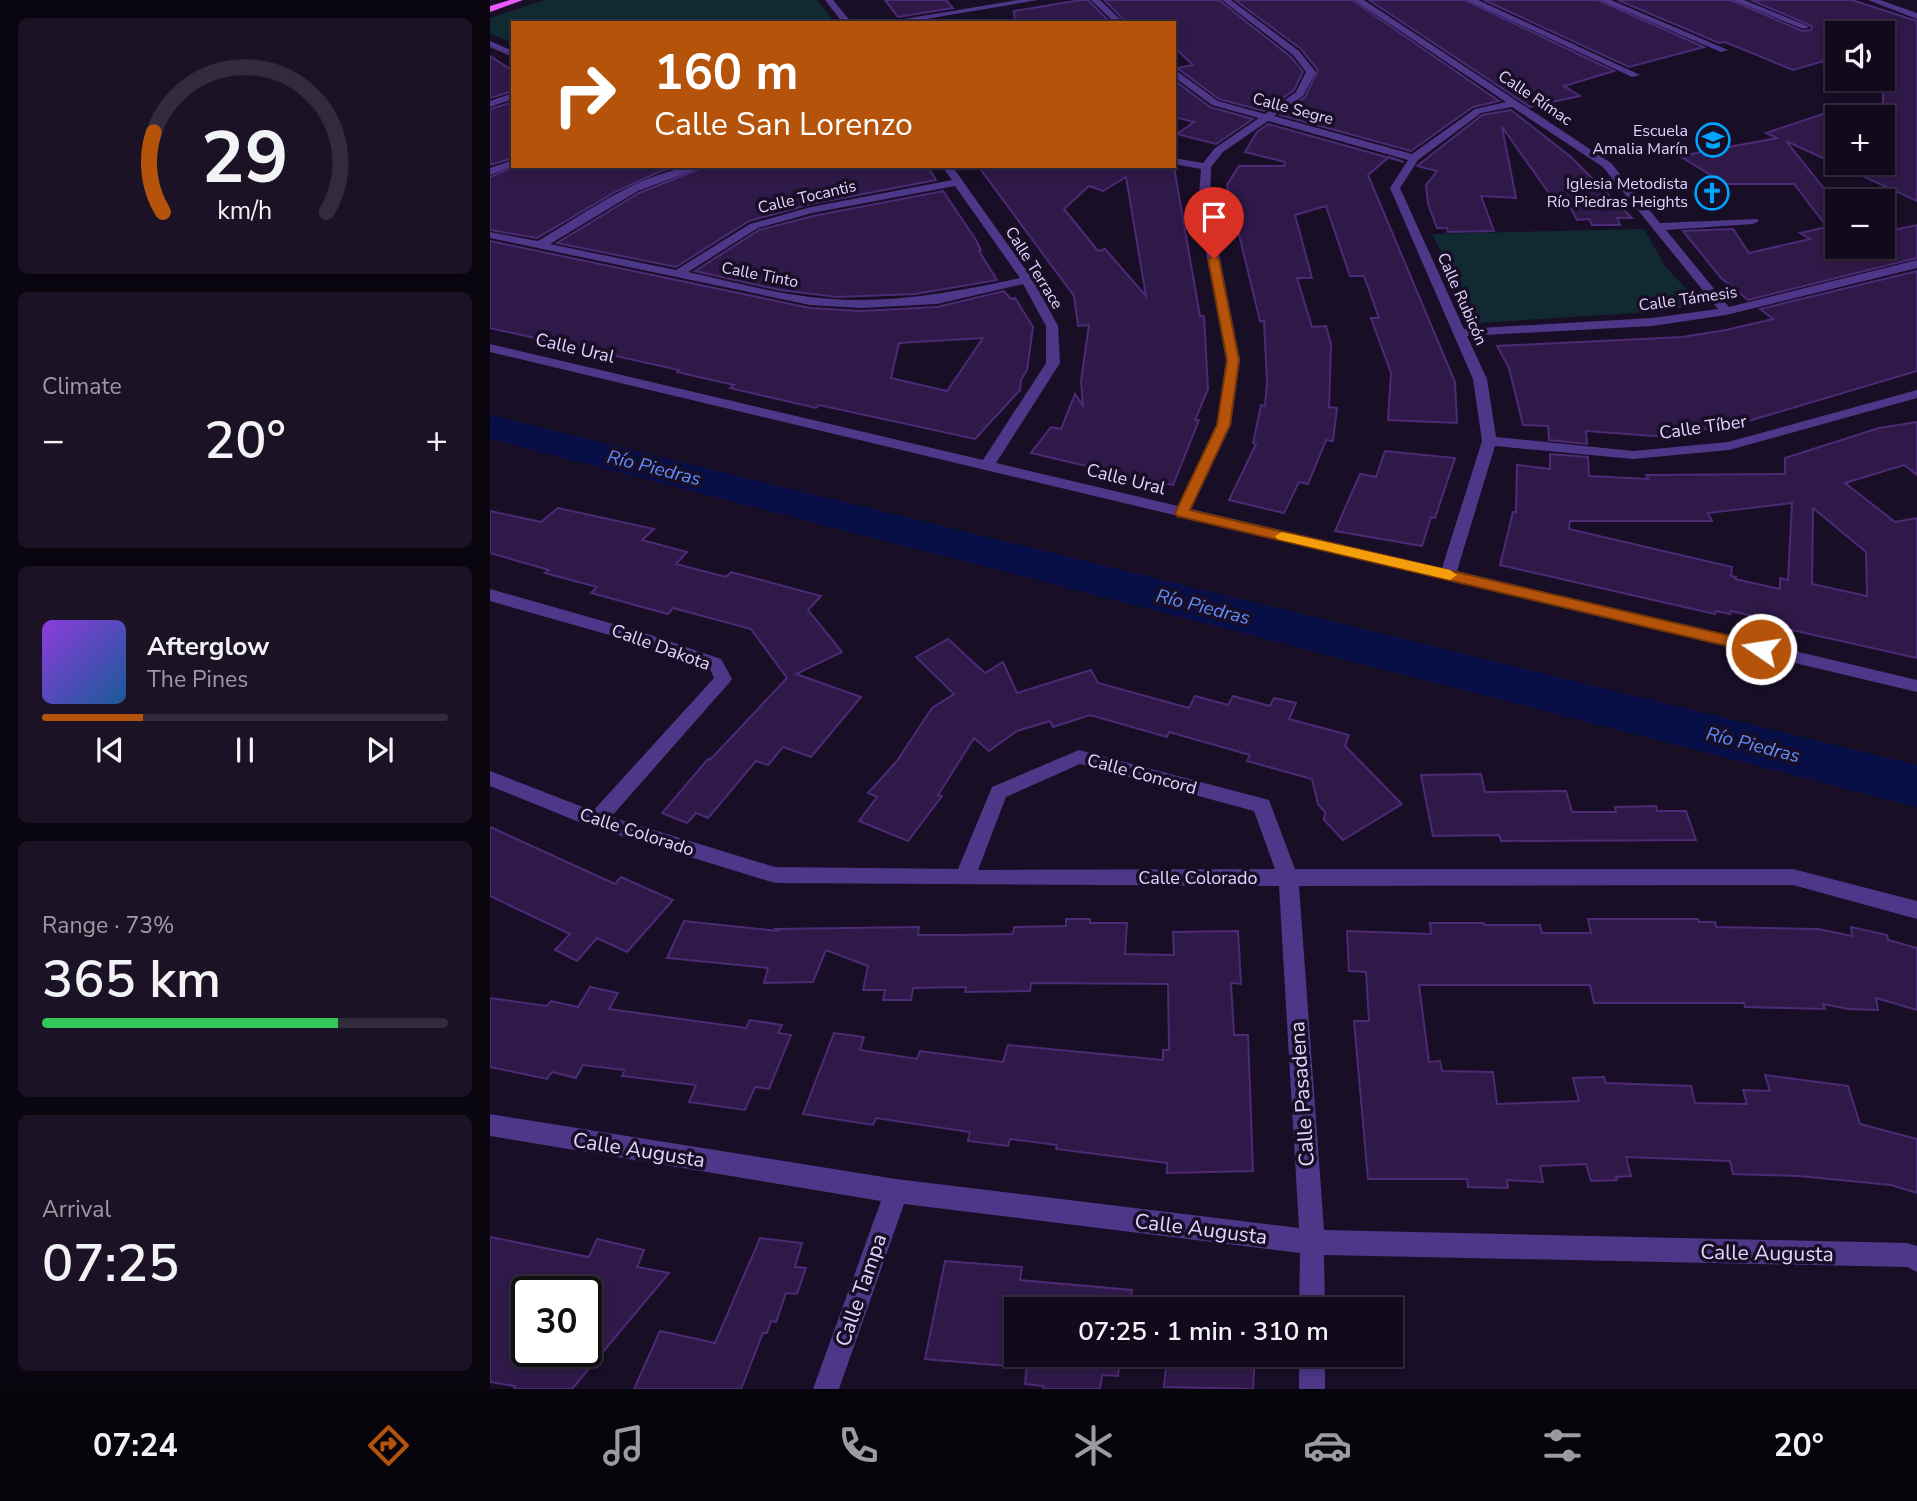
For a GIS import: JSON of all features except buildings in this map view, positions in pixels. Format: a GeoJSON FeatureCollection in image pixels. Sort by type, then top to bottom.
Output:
{"type":"FeatureCollection","features":[{"type":"Feature","properties":{"kind":"main road"},"geometry":{"type":"LineString","coordinates":[[490,9],[519,0]]}},
{"type":"Feature","properties":{"kind":"street"},"geometry":{"type":"LineString","coordinates":[[829,0],[846,21]]}},
{"type":"Feature","properties":{"kind":"street"},"geometry":{"type":"LineString","coordinates":[[964,0],[976,13]]}},
{"type":"Feature","properties":{"kind":"street"},"geometry":{"type":"LineString","coordinates":[[902,21],[976,13],[1034,0]]}},
{"type":"Feature","properties":{"kind":"street"},"geometry":{"type":"LineString","coordinates":[[1095,0],[1118,21]]}},
{"type":"Feature","properties":{"kind":"street"},"geometry":{"type":"LineString","coordinates":[[1182,513],[1224,425],[1233,360],[1204,208],[1206,167],[1219,150],[1300,94],[1311,72],[1296,53],[1226,0]]}},
{"type":"Feature","properties":{"kind":"street","name":"Calle Rímac"},"geometry":{"type":"LineString","coordinates":[[1358,0],[1607,165],[1726,312]]}},
{"type":"Feature","properties":{"kind":"street"},"geometry":{"type":"LineString","coordinates":[[1471,0],[1635,75]]}},
{"type":"Feature","properties":{"kind":"street"},"geometry":{"type":"LineString","coordinates":[[1604,0],[1724,50]]}},
{"type":"Feature","properties":{"kind":"street"},"geometry":{"type":"LineString","coordinates":[[1737,0],[1807,27]]}},
{"type":"Feature","properties":{"kind":"street"},"geometry":{"type":"LineString","coordinates":[[1872,0],[1917,16]]}},
{"type":"Feature","properties":{"kind":"street"},"geometry":{"type":"LineString","coordinates":[[490,44],[511,53]]}},
{"type":"Feature","properties":{"kind":"street","name":"Calle Segre"},"geometry":{"type":"LineString","coordinates":[[1176,74],[1215,103],[1414,158]]}},
{"type":"Feature","properties":{"kind":"street"},"geometry":{"type":"LineString","coordinates":[[490,104],[511,97]]}},
{"type":"Feature","properties":{"kind":"street","name":"Calle Rubicón"},"geometry":{"type":"LineString","coordinates":[[1448,575],[1489,441],[1480,379],[1395,188],[1414,158],[1478,111],[1516,103]]}},
{"type":"Feature","properties":{"kind":"street"},"geometry":{"type":"LineString","coordinates":[[1176,161],[1206,167]]}},
{"type":"Feature","properties":{"kind":"street"},"geometry":{"type":"LineString","coordinates":[[490,172],[511,164]]}},
{"type":"Feature","properties":{"kind":"street"},"geometry":{"type":"LineString","coordinates":[[538,246],[634,188],[694,168]]}},
{"type":"Feature","properties":{"kind":"street","name":"Calle Terrace"},"geometry":{"type":"LineString","coordinates":[[948,168],[1027,280],[1052,326],[1053,363],[988,464]]}},
{"type":"Feature","properties":{"kind":"street","name":"Calle Tocantis"},"geometry":{"type":"LineString","coordinates":[[676,275],[754,226],[811,210],[958,182]]}},
{"type":"Feature","properties":{"kind":"street"},"geometry":{"type":"LineString","coordinates":[[1656,227],[1753,220]]}},
{"type":"Feature","properties":{"kind":"street","name":"Calle Tinto"},"geometry":{"type":"LineString","coordinates":[[490,235],[810,301],[860,304],[937,300],[1027,280]]}},
{"type":"Feature","properties":{"kind":"street","name":"Calle Támesis"},"geometry":{"type":"LineString","coordinates":[[1459,332],[1652,322],[1726,312],[1917,264]]}},
{"type":"Feature","properties":{"kind":"street","name":"Calle Ural"},"geometry":{"type":"LineString","coordinates":[[490,348],[1917,686]]}},
{"type":"Feature","properties":{"kind":"street","name":"Calle Tíber"},"geometry":{"type":"LineString","coordinates":[[1489,441],[1633,455],[1729,446],[1917,394]]}},
{"type":"Feature","properties":{"kind":"street","name":"Calle Dakota"},"geometry":{"type":"LineString","coordinates":[[490,595],[639,636],[715,663],[723,679],[596,820]]}},
{"type":"Feature","properties":{"kind":"street","name":"Calle Concord"},"geometry":{"type":"LineString","coordinates":[[965,878],[999,792],[1079,757],[1262,805],[1288,878]]}},
{"type":"Feature","properties":{"kind":"street","name":"Calle Colorado"},"geometry":{"type":"LineString","coordinates":[[490,778],[596,820],[775,875],[965,878],[1793,877],[1917,910]]}},
{"type":"Feature","properties":{"kind":"street","name":"Calle Pasadena"},"geometry":{"type":"LineString","coordinates":[[1288,878],[1312,1242],[1312,1297]]}},
{"type":"Feature","properties":{"kind":"street","name":"Calle Augusta"},"geometry":{"type":"LineString","coordinates":[[490,1125],[896,1191],[1312,1242],[1907,1255],[1917,1259]]}},
{"type":"Feature","properties":{"kind":"street","name":"Calle Tampa"},"geometry":{"type":"LineString","coordinates":[[826,1389],[896,1191]]}},
{"type":"Feature","properties":{"kind":"street"},"geometry":{"type":"LineString","coordinates":[[1312,1367],[1312,1389]]}},
{"type":"Feature","properties":{"kind":"shaded area"},"geometry":{"type":"Polygon","coordinates":[[[545,0],[817,0],[833,21],[511,21],[511,41],[490,34],[490,18],[545,0]]]}},
{"type":"Feature","properties":{"kind":"shaded area"},"geometry":{"type":"Polygon","coordinates":[[[1644,229],[1665,266],[1701,305],[1650,312],[1477,323],[1432,234],[1644,229]]]}},
{"type":"Feature","properties":{"kind":"waterway","name":"Río Piedras"},"geometry":{"type":"LineString","coordinates":[[490,427],[1917,786]]}},
{"type":"Feature","properties":{"kind":"slow traffic"},"geometry":{"type":"LineString","coordinates":[[1282,536],[1450,575]]}},
{"type":"Feature","properties":{"kind":"place","name":"Escuela Amalia Marín"},"geometry":{"type":"Point","coordinates":[1713,140]}},
{"type":"Feature","properties":{"kind":"place","name":"Iglesia Metodista Río Piedras Heights"},"geometry":{"type":"Point","coordinates":[1712,193]}},
{"type":"Feature","properties":{"kind":"route"},"geometry":{"type":"LineString","coordinates":[[1214,259],[1233,360],[1224,425],[1182,513],[1761,649]]}}]}
